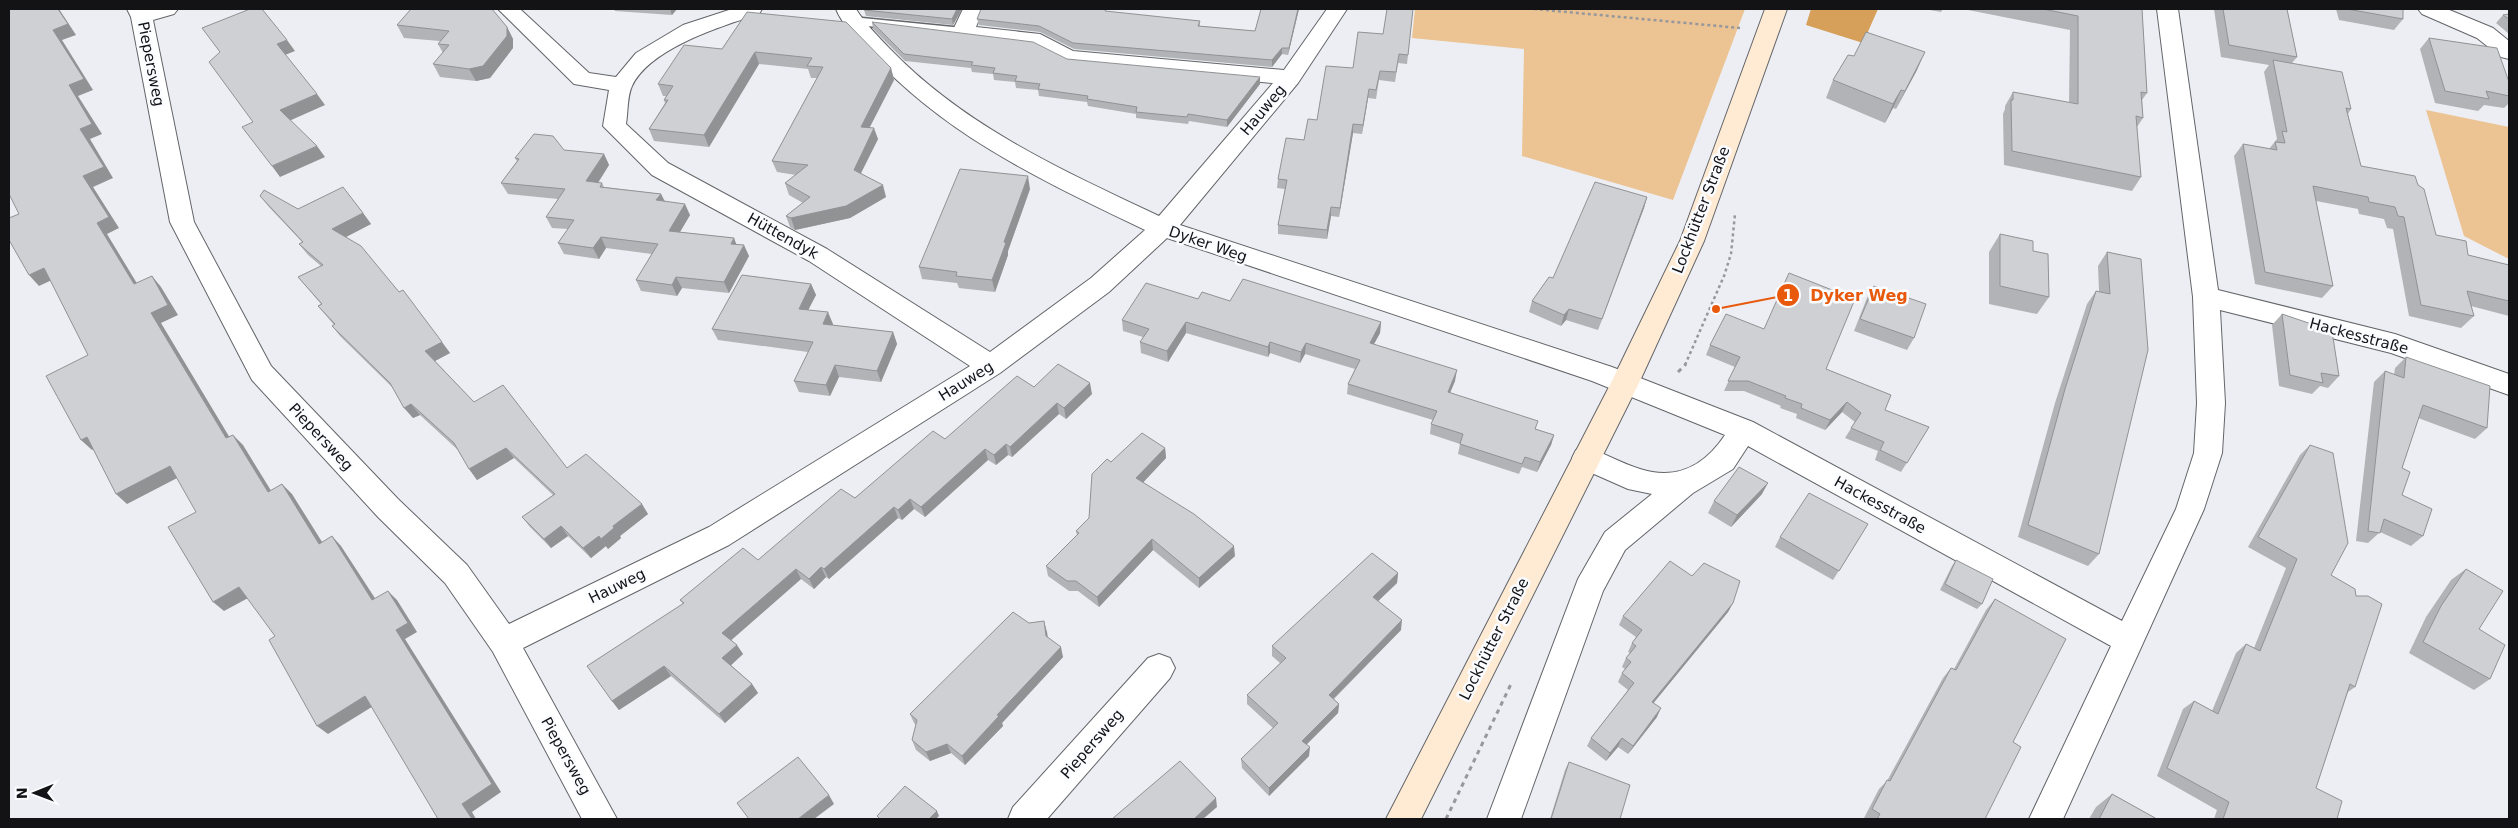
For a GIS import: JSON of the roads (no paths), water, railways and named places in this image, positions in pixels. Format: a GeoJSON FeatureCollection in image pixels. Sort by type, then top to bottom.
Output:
{"type":"FeatureCollection","features":[{"type":"Feature","properties":{"kind":"street"},"geometry":{"type":"LineString","coordinates":[[508,9],[582,79],[621,85],[644,58],[691,30],[752,9]]}},
{"type":"Feature","properties":{"kind":"street"},"geometry":{"type":"LineString","coordinates":[[973,9],[963,32],[1040,41],[1068,57],[1290,78]]}},
{"type":"Feature","properties":{"kind":"street","name":"Hauweg"},"geometry":{"type":"LineString","coordinates":[[504,642],[719,536],[992,366],[1100,285],[1163,228],[1290,78],[1337,9]]}},
{"type":"Feature","properties":{"kind":"street"},"geometry":{"type":"LineString","coordinates":[[2046,819],[2190,509],[2208,454],[2211,403],[2206,297],[2168,9]]}},
{"type":"Feature","properties":{"kind":"street"},"geometry":{"type":"LineString","coordinates":[[2429,9],[2485,33],[2509,52]]}},
{"type":"Feature","properties":{"kind":"street","name":"Piepersweg"},"geometry":{"type":"LineString","coordinates":[[149,12],[182,222],[261,373],[388,508],[456,574],[504,642],[600,819]]}},
{"type":"Feature","properties":{"kind":"street","name":"Dyker Weg"},"geometry":{"type":"LineString","coordinates":[[849,15],[896,68],[962,122],[1034,167],[1163,228],[1625,383]]}},
{"type":"Feature","properties":{"kind":"street","name":"Lockhütter Straße"},"geometry":{"type":"LineString","coordinates":[[1403,819],[1625,383],[1692,242],[1772,20]]}},
{"type":"Feature","properties":{"kind":"street","name":"Hüttendyk"},"geometry":{"type":"LineString","coordinates":[[621,85],[614,126],[660,169],[818,255],[992,366]]}},
{"type":"Feature","properties":{"kind":"street","name":"Hackesstraße"},"geometry":{"type":"LineString","coordinates":[[2206,297],[2395,344],[2509,385]]}},
{"type":"Feature","properties":{"kind":"street","name":"Hackesstraße"},"geometry":{"type":"LineString","coordinates":[[1625,383],[1743,430],[2129,640]]}},
{"type":"Feature","properties":{"kind":"street"},"geometry":{"type":"LineString","coordinates":[[1504,819],[1588,588],[1616,541],[1684,485],[1723,461],[1743,430]]}},
{"type":"Feature","properties":{"kind":"street"},"geometry":{"type":"LineString","coordinates":[[1586,458],[1638,481],[1684,485]]}},
{"type":"Feature","properties":{"kind":"street","name":"Piepersweg"},"geometry":{"type":"LineString","coordinates":[[1025,819],[1159,668]]}},
{"type":"Feature","properties":{"kind":"lane"},"geometry":{"type":"LineString","coordinates":[[849,15],[963,32]]}},
{"type":"Feature","properties":{"kind":"place","name":"Dyker Weg"},"geometry":{"type":"Point","coordinates":[1716,309]}}]}
